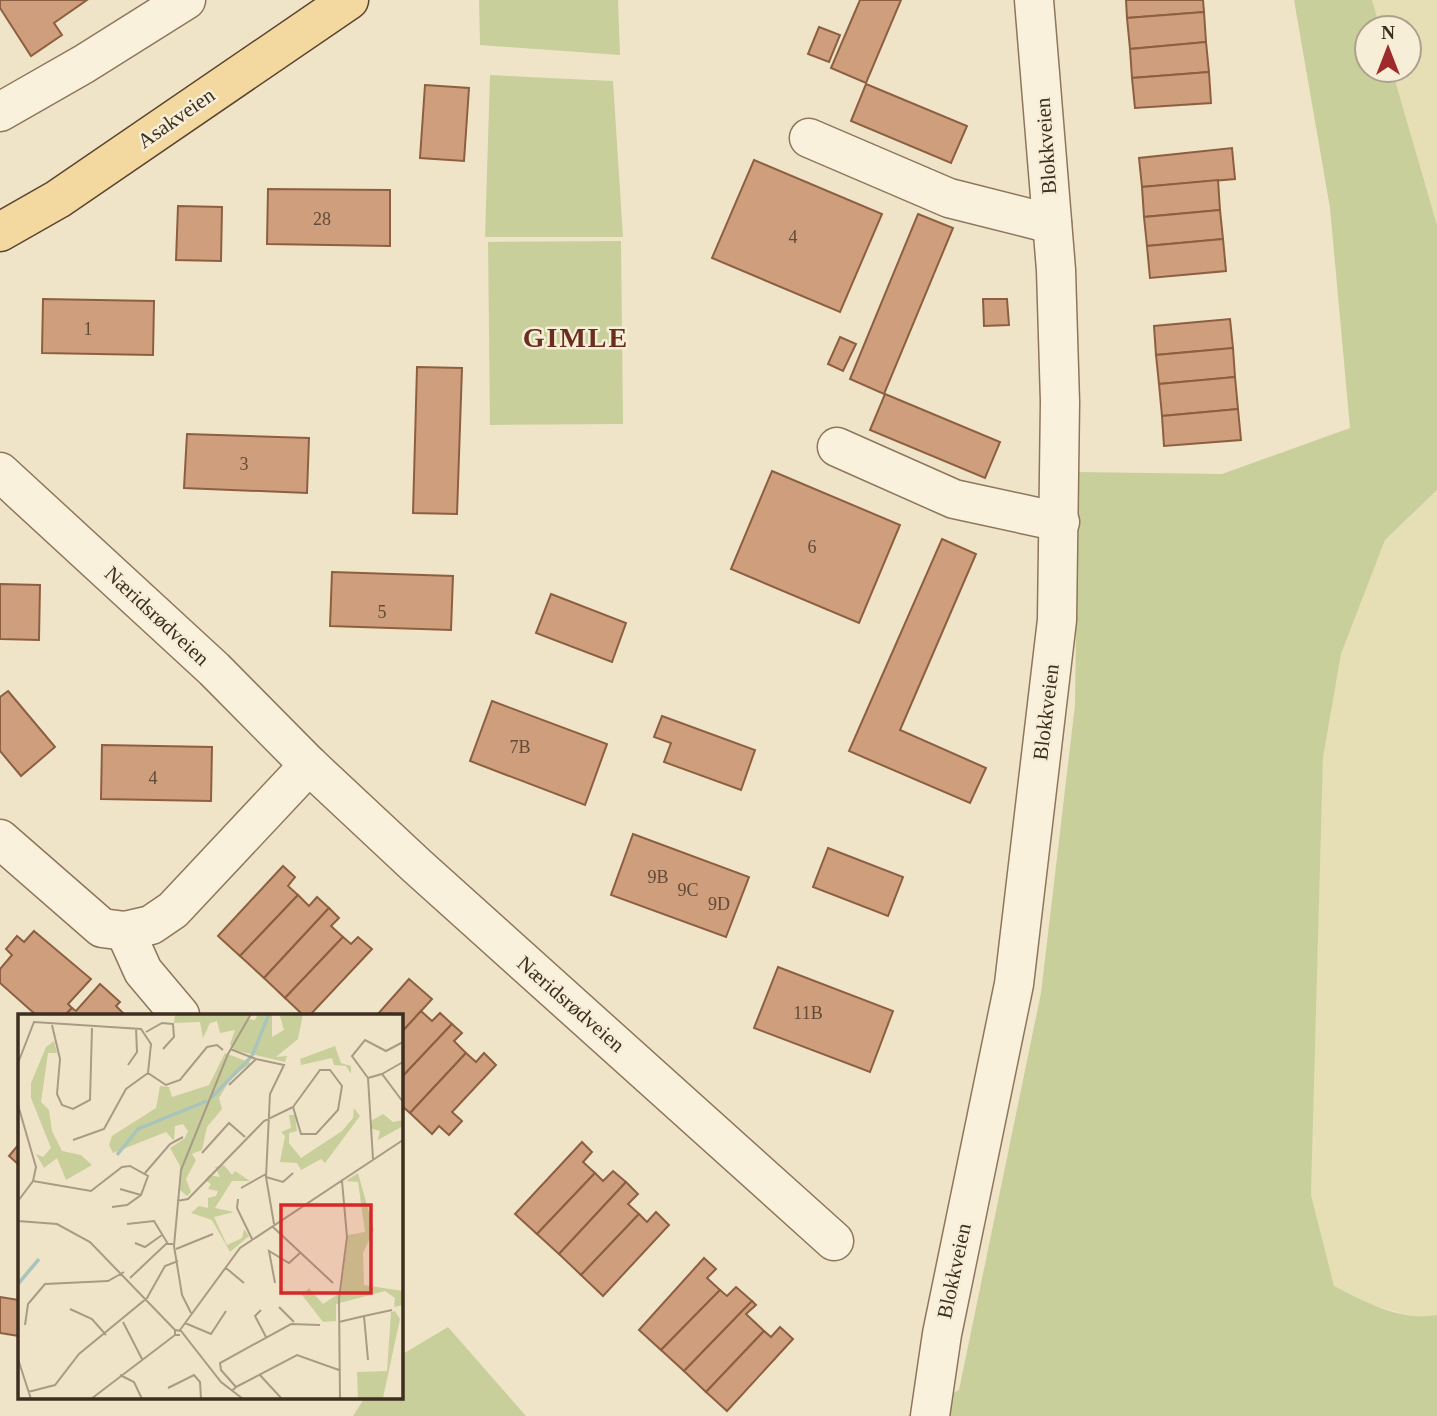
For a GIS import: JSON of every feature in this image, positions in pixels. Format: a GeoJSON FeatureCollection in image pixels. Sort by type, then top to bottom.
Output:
{"type":"FeatureCollection","features":[{"type":"Feature","properties":{"kind":"main road","name":"Asakveien"},"geometry":{"type":"LineString","coordinates":[[0,233],[58,199],[349,0]]}},
{"type":"Feature","properties":{"kind":"street"},"geometry":{"type":"LineString","coordinates":[[0,112],[84,64],[186,0]]}},
{"type":"Feature","properties":{"kind":"street","name":"Blokkveien"},"geometry":{"type":"LineString","coordinates":[[930,1416],[942,1334],[1014,984],[1057,620],[1060,522],[1059,357],[1052,224],[1034,0]]}},
{"type":"Feature","properties":{"kind":"street"},"geometry":{"type":"LineString","coordinates":[[809,138],[949,198],[1052,224]]}},
{"type":"Feature","properties":{"kind":"street"},"geometry":{"type":"LineString","coordinates":[[837,447],[954,499],[1060,522]]}},
{"type":"Feature","properties":{"kind":"street","name":"Næridsrødveien"},"geometry":{"type":"LineString","coordinates":[[0,472],[214,669],[309,765],[554,991],[662,1084],[781,1196],[834,1241]]}},
{"type":"Feature","properties":{"kind":"street"},"geometry":{"type":"LineString","coordinates":[[0,839],[102,928],[125,931],[151,925],[173,910],[309,765]]}},
{"type":"Feature","properties":{"kind":"street"},"geometry":{"type":"LineString","coordinates":[[125,931],[143,971],[179,1014]]}},
{"type":"Feature","properties":{"kind":"shaded area"},"geometry":{"type":"Polygon","coordinates":[[[1372,0],[1437,0],[1437,225],[1396,84],[1423,84],[1423,14],[1376,14],[1372,0]]]}},
{"type":"Feature","properties":{"kind":"shaded area"},"geometry":{"type":"Polygon","coordinates":[[[1437,490],[1437,1315],[1418,1318],[1367,1303],[1334,1286],[1311,1195],[1323,759],[1341,654],[1385,540],[1437,490]]]}},
{"type":"Feature","properties":{"kind":"green space"},"geometry":{"type":"Polygon","coordinates":[[[479,0],[618,0],[620,55],[480,45],[479,0]]]}},
{"type":"Feature","properties":{"kind":"green space"},"geometry":{"type":"Polygon","coordinates":[[[1294,0],[1372,0],[1376,14],[1353,14],[1353,84],[1396,84],[1437,225],[1437,490],[1385,540],[1341,654],[1323,758],[1311,1195],[1334,1286],[1397,1313],[1410,1316],[1437,1315],[1437,1416],[907,1416],[959,1390],[1041,993],[1075,705],[1078,472],[1222,474],[1350,428],[1330,208],[1294,0]]]}},
{"type":"Feature","properties":{"kind":"green space"},"geometry":{"type":"Polygon","coordinates":[[[490,75],[613,81],[623,237],[485,237],[490,75]]]}},
{"type":"Feature","properties":{"kind":"green space"},"geometry":{"type":"Polygon","coordinates":[[[621,241],[623,424],[490,425],[488,242],[621,241]]]}},
{"type":"Feature","properties":{"kind":"green space"},"geometry":{"type":"Polygon","coordinates":[[[448,1327],[526,1416],[353,1416],[364,1398],[402,1398],[402,1354],[448,1327]]]}},
{"type":"Feature","properties":{"kind":"building"},"geometry":{"type":"Polygon","coordinates":[[[0,0],[87,0],[54,23],[62,35],[31,56],[0,8],[0,0]]]}},
{"type":"Feature","properties":{"kind":"building"},"geometry":{"type":"Polygon","coordinates":[[[860,0],[901,0],[866,83],[831,68],[860,0]]]}},
{"type":"Feature","properties":{"kind":"building"},"geometry":{"type":"Polygon","coordinates":[[[1126,0],[1203,0],[1204,12],[1127,18],[1126,0]]]}},
{"type":"Feature","properties":{"kind":"building"},"geometry":{"type":"Polygon","coordinates":[[[1204,12],[1206,42],[1130,49],[1127,18],[1204,12]]]}},
{"type":"Feature","properties":{"kind":"building"},"geometry":{"type":"Polygon","coordinates":[[[819,27],[840,35],[829,62],[808,54],[819,27]]]}},
{"type":"Feature","properties":{"kind":"building"},"geometry":{"type":"Polygon","coordinates":[[[1206,42],[1209,72],[1132,78],[1130,49],[1206,42]]]}},
{"type":"Feature","properties":{"kind":"building"},"geometry":{"type":"Polygon","coordinates":[[[1209,72],[1211,103],[1135,108],[1132,78],[1209,72]]]}},
{"type":"Feature","properties":{"kind":"building"},"geometry":{"type":"Polygon","coordinates":[[[866,84],[967,126],[951,163],[851,121],[866,84]]]}},
{"type":"Feature","properties":{"kind":"building"},"geometry":{"type":"Polygon","coordinates":[[[425,85],[469,88],[464,161],[420,158],[425,85]]]}},
{"type":"Feature","properties":{"kind":"building"},"geometry":{"type":"Polygon","coordinates":[[[1232,148],[1235,179],[1142,187],[1139,158],[1232,148]]]}},
{"type":"Feature","properties":{"kind":"building"},"geometry":{"type":"Polygon","coordinates":[[[754,160],[882,214],[840,312],[712,258],[754,160]]]}},
{"type":"Feature","properties":{"kind":"building"},"geometry":{"type":"Polygon","coordinates":[[[1218,180],[1220,210],[1144,217],[1142,187],[1218,180]]]}},
{"type":"Feature","properties":{"kind":"building"},"geometry":{"type":"Polygon","coordinates":[[[268,189],[390,190],[390,246],[267,244],[268,189]]]}},
{"type":"Feature","properties":{"kind":"building"},"geometry":{"type":"Polygon","coordinates":[[[178,206],[222,207],[221,261],[176,260],[178,206]]]}},
{"type":"Feature","properties":{"kind":"building"},"geometry":{"type":"Polygon","coordinates":[[[1220,210],[1223,239],[1147,246],[1144,217],[1220,210]]]}},
{"type":"Feature","properties":{"kind":"building"},"geometry":{"type":"Polygon","coordinates":[[[918,214],[953,228],[884,394],[850,379],[918,214]]]}},
{"type":"Feature","properties":{"kind":"building"},"geometry":{"type":"Polygon","coordinates":[[[1223,239],[1226,271],[1150,278],[1147,246],[1223,239]]]}},
{"type":"Feature","properties":{"kind":"building"},"geometry":{"type":"Polygon","coordinates":[[[43,299],[154,301],[153,355],[42,353],[43,299]]]}},
{"type":"Feature","properties":{"kind":"building"},"geometry":{"type":"Polygon","coordinates":[[[983,299],[1007,299],[1009,325],[984,326],[983,299]]]}},
{"type":"Feature","properties":{"kind":"building"},"geometry":{"type":"Polygon","coordinates":[[[1230,319],[1233,348],[1156,355],[1154,326],[1230,319]]]}},
{"type":"Feature","properties":{"kind":"building"},"geometry":{"type":"Polygon","coordinates":[[[840,337],[856,344],[843,371],[828,364],[840,337]]]}},
{"type":"Feature","properties":{"kind":"building"},"geometry":{"type":"Polygon","coordinates":[[[1233,348],[1235,377],[1159,384],[1156,355],[1233,348]]]}},
{"type":"Feature","properties":{"kind":"building"},"geometry":{"type":"Polygon","coordinates":[[[417,367],[462,368],[457,514],[413,513],[417,367]]]}},
{"type":"Feature","properties":{"kind":"building"},"geometry":{"type":"Polygon","coordinates":[[[1235,377],[1238,409],[1162,416],[1159,384],[1235,377]]]}},
{"type":"Feature","properties":{"kind":"building"},"geometry":{"type":"Polygon","coordinates":[[[885,394],[1000,442],[985,478],[870,430],[885,394]]]}},
{"type":"Feature","properties":{"kind":"building"},"geometry":{"type":"Polygon","coordinates":[[[1238,409],[1241,440],[1164,446],[1162,416],[1238,409]]]}},
{"type":"Feature","properties":{"kind":"building"},"geometry":{"type":"Polygon","coordinates":[[[187,434],[309,438],[307,493],[184,488],[187,434]]]}},
{"type":"Feature","properties":{"kind":"building"},"geometry":{"type":"Polygon","coordinates":[[[772,471],[900,525],[859,623],[731,569],[772,471]]]}},
{"type":"Feature","properties":{"kind":"building"},"geometry":{"type":"Polygon","coordinates":[[[942,539],[976,554],[900,730],[986,768],[970,803],[849,751],[942,539]]]}},
{"type":"Feature","properties":{"kind":"building"},"geometry":{"type":"Polygon","coordinates":[[[332,572],[453,576],[451,630],[330,626],[332,572]]]}},
{"type":"Feature","properties":{"kind":"building"},"geometry":{"type":"Polygon","coordinates":[[[0,584],[40,585],[39,640],[0,639],[0,584]]]}},
{"type":"Feature","properties":{"kind":"building"},"geometry":{"type":"Polygon","coordinates":[[[551,594],[626,623],[612,662],[536,633],[551,594]]]}},
{"type":"Feature","properties":{"kind":"building"},"geometry":{"type":"Polygon","coordinates":[[[8,691],[55,747],[21,776],[0,751],[0,697],[8,691]]]}},
{"type":"Feature","properties":{"kind":"building"},"geometry":{"type":"Polygon","coordinates":[[[492,701],[607,744],[585,805],[470,761],[492,701]]]}},
{"type":"Feature","properties":{"kind":"building"},"geometry":{"type":"Polygon","coordinates":[[[662,716],[755,750],[741,790],[664,762],[671,743],[654,737],[662,716]]]}},
{"type":"Feature","properties":{"kind":"building"},"geometry":{"type":"Polygon","coordinates":[[[102,745],[212,747],[211,801],[101,799],[102,745]]]}},
{"type":"Feature","properties":{"kind":"building"},"geometry":{"type":"Polygon","coordinates":[[[633,834],[749,877],[726,937],[611,895],[633,834]]]}},
{"type":"Feature","properties":{"kind":"building"},"geometry":{"type":"Polygon","coordinates":[[[828,848],[903,877],[888,916],[813,887],[828,848]]]}},
{"type":"Feature","properties":{"kind":"building"},"geometry":{"type":"Polygon","coordinates":[[[283,866],[295,877],[288,886],[298,895],[240,956],[218,936],[283,866]]]}},
{"type":"Feature","properties":{"kind":"building"},"geometry":{"type":"Polygon","coordinates":[[[298,895],[309,906],[317,897],[329,908],[264,978],[240,956],[298,895]]]}},
{"type":"Feature","properties":{"kind":"building"},"geometry":{"type":"Polygon","coordinates":[[[329,908],[339,918],[331,926],[343,937],[285,998],[264,978],[329,908]]]}},
{"type":"Feature","properties":{"kind":"building"},"geometry":{"type":"Polygon","coordinates":[[[34,931],[91,979],[68,1004],[72,1008],[66,1014],[35,1014],[0,983],[0,969],[12,955],[6,949],[17,936],[24,942],[34,931]]]}},
{"type":"Feature","properties":{"kind":"building"},"geometry":{"type":"Polygon","coordinates":[[[343,937],[351,944],[358,937],[372,949],[311,1014],[302,1014],[285,998],[343,937]]]}},
{"type":"Feature","properties":{"kind":"building"},"geometry":{"type":"Polygon","coordinates":[[[778,967],[893,1011],[870,1072],[754,1028],[778,967]]]}},
{"type":"Feature","properties":{"kind":"building"},"geometry":{"type":"Polygon","coordinates":[[[409,979],[432,999],[402,1032],[402,1014],[378,1014],[409,979]]]}},
{"type":"Feature","properties":{"kind":"building"},"geometry":{"type":"Polygon","coordinates":[[[100,984],[120,1002],[116,1006],[124,1014],[66,1014],[72,1008],[76,1011],[100,984]]]}},
{"type":"Feature","properties":{"kind":"building"},"geometry":{"type":"Polygon","coordinates":[[[421,1011],[432,1021],[440,1013],[452,1024],[402,1077],[402,1032],[421,1011]]]}},
{"type":"Feature","properties":{"kind":"building"},"geometry":{"type":"Polygon","coordinates":[[[452,1024],[462,1033],[454,1041],[466,1053],[410,1113],[402,1106],[402,1077],[452,1024]]]}},
{"type":"Feature","properties":{"kind":"building"},"geometry":{"type":"Polygon","coordinates":[[[466,1053],[476,1062],[484,1053],[496,1065],[452,1112],[462,1121],[449,1135],[439,1126],[432,1134],[410,1113],[466,1053]]]}},
{"type":"Feature","properties":{"kind":"building"},"geometry":{"type":"Polygon","coordinates":[[[582,1142],[592,1152],[583,1162],[595,1173],[537,1234],[515,1214],[582,1142]]]}},
{"type":"Feature","properties":{"kind":"building"},"geometry":{"type":"Polygon","coordinates":[[[18,1145],[18,1164],[9,1156],[18,1145]]]}},
{"type":"Feature","properties":{"kind":"building"},"geometry":{"type":"Polygon","coordinates":[[[613,1171],[626,1182],[559,1254],[537,1234],[595,1173],[603,1181],[613,1171]]]}},
{"type":"Feature","properties":{"kind":"building"},"geometry":{"type":"Polygon","coordinates":[[[626,1182],[638,1194],[628,1204],[639,1214],[581,1275],[559,1254],[626,1182]]]}},
{"type":"Feature","properties":{"kind":"building"},"geometry":{"type":"Polygon","coordinates":[[[656,1212],[669,1225],[603,1296],[581,1275],[639,1214],[647,1222],[656,1212]]]}},
{"type":"Feature","properties":{"kind":"building"},"geometry":{"type":"Polygon","coordinates":[[[704,1258],[716,1269],[707,1278],[720,1290],[661,1350],[639,1330],[704,1258]]]}},
{"type":"Feature","properties":{"kind":"building"},"geometry":{"type":"Polygon","coordinates":[[[736,1287],[752,1301],[684,1371],[661,1350],[720,1290],[727,1296],[736,1287]]]}},
{"type":"Feature","properties":{"kind":"building"},"geometry":{"type":"Polygon","coordinates":[[[0,1297],[18,1300],[18,1336],[0,1333],[0,1297]]]}},
{"type":"Feature","properties":{"kind":"building"},"geometry":{"type":"Polygon","coordinates":[[[752,1301],[756,1305],[746,1314],[764,1331],[706,1392],[684,1371],[752,1301]]]}},
{"type":"Feature","properties":{"kind":"building"},"geometry":{"type":"Polygon","coordinates":[[[780,1327],[793,1339],[727,1411],[706,1392],[764,1331],[771,1337],[780,1327]]]}},
{"type":"Feature","properties":{"kind":"district","name":"GIMLE"},"geometry":{"type":"Point","coordinates":[576,337]}}]}
